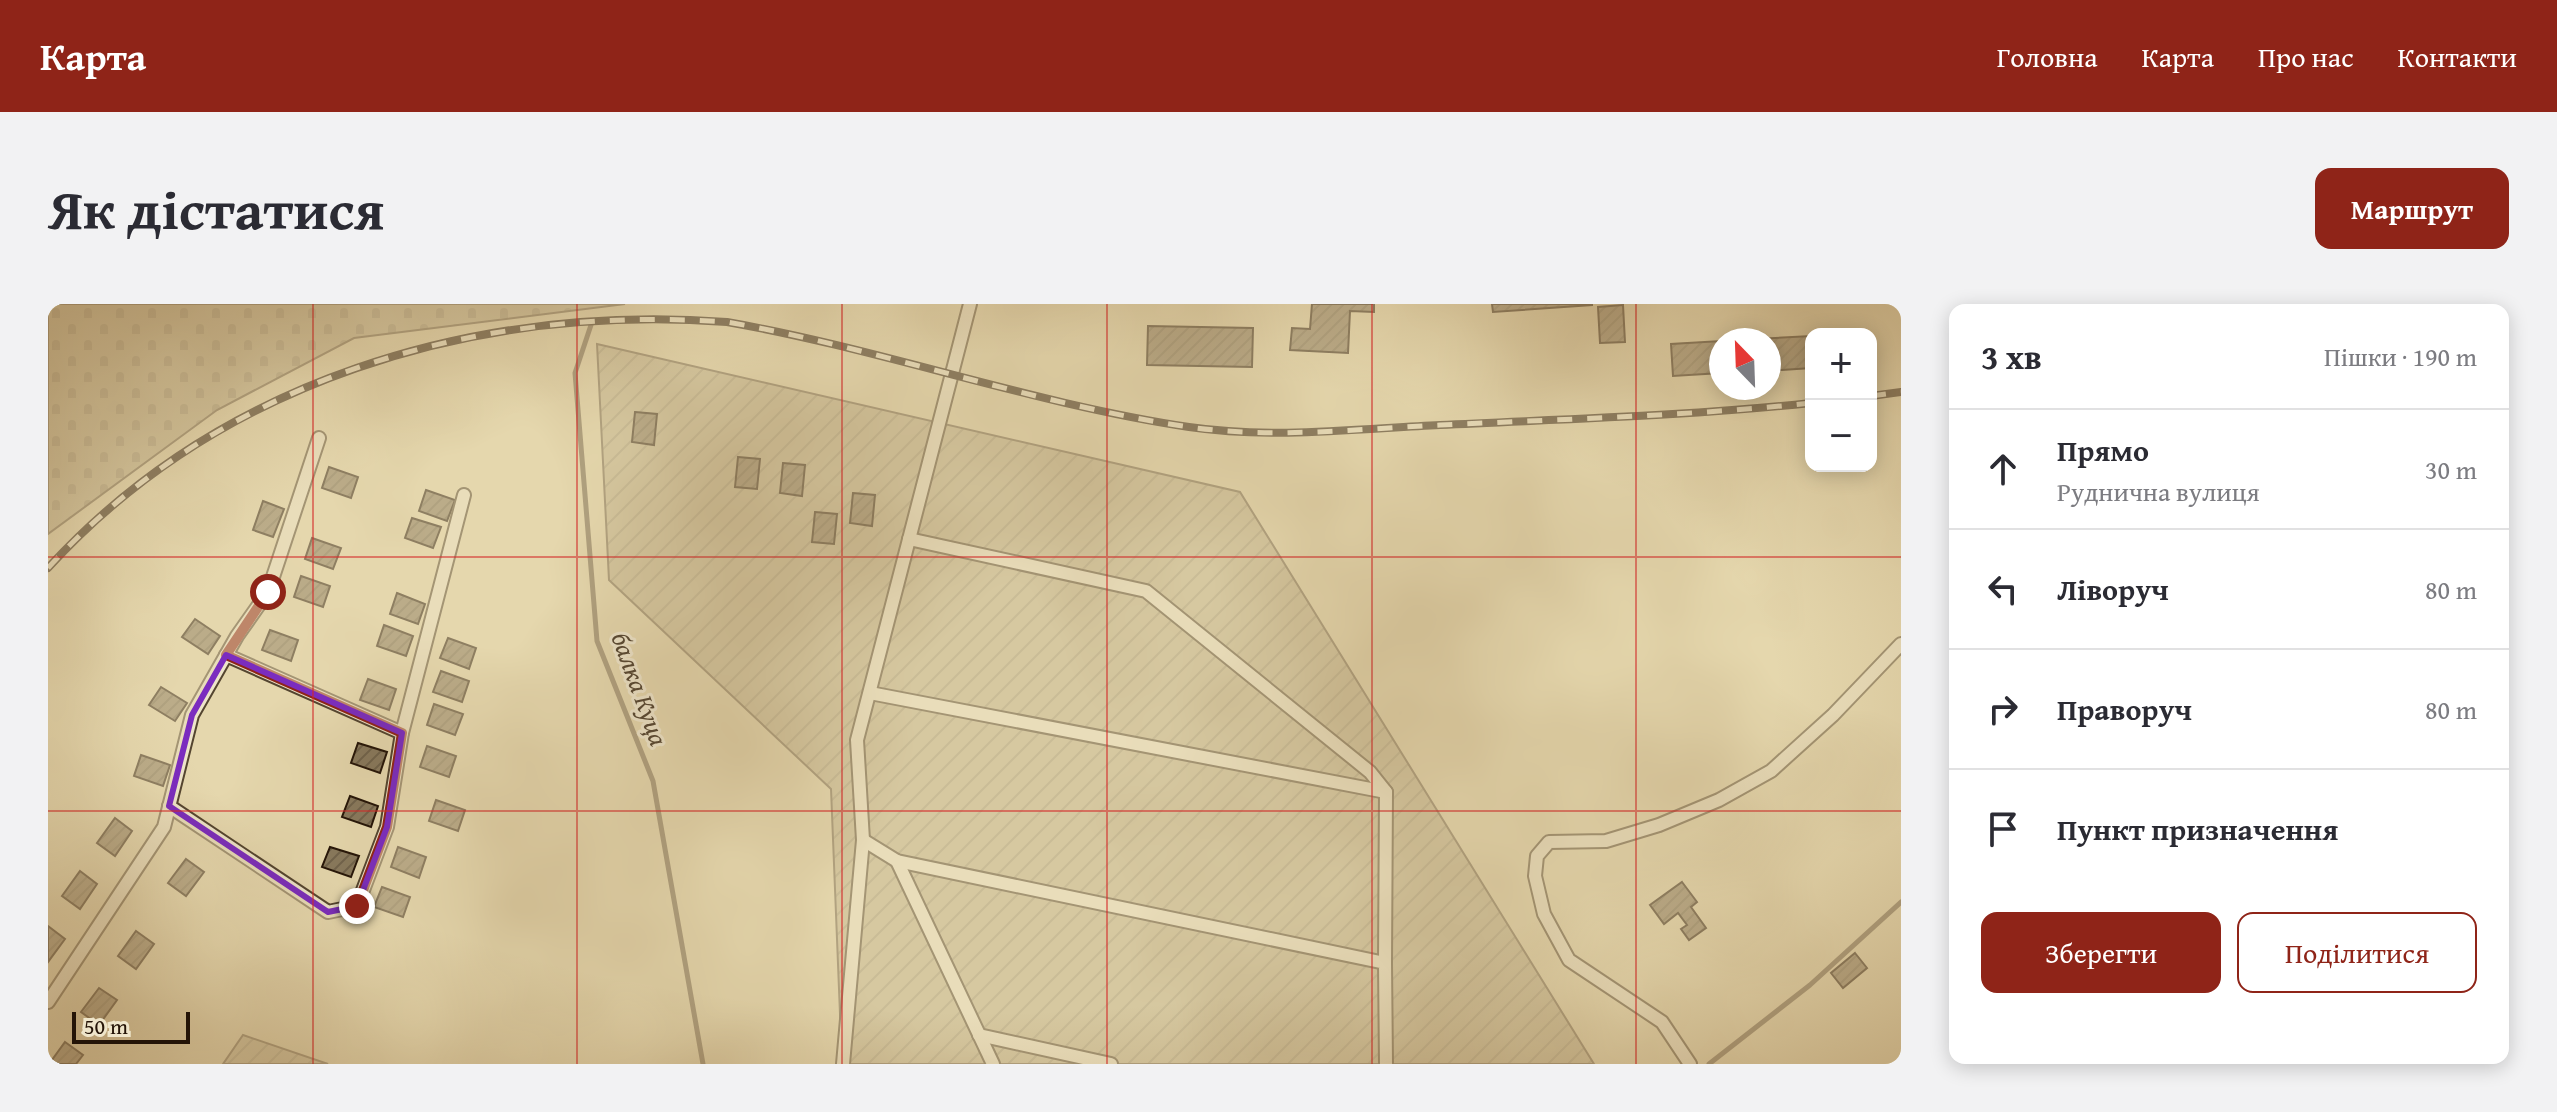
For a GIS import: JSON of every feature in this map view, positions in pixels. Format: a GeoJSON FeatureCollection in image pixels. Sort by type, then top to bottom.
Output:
{"type":"FeatureCollection","features":[{"type":"Feature","properties":{"kind":"street"},"geometry":{"type":"LineString","coordinates":[[843,1064],[863,840],[857,740],[970,304]]}},
{"type":"Feature","properties":{"kind":"street"},"geometry":{"type":"LineString","coordinates":[[48,1002],[164,827],[192,715],[226,655],[268,592],[319,438]]}},
{"type":"Feature","properties":{"kind":"street"},"geometry":{"type":"LineString","coordinates":[[169,806],[328,912],[357,906],[387,827],[402,733],[464,495]]}},
{"type":"Feature","properties":{"kind":"street"},"geometry":{"type":"LineString","coordinates":[[909,539],[1146,591],[1370,772],[1386,792],[1386,1064]]}},
{"type":"Feature","properties":{"kind":"street"},"geometry":{"type":"LineString","coordinates":[[1690,1064],[1662,1022],[1569,960],[1544,914],[1535,876],[1537,856],[1549,842],[1606,841],[1659,825],[1719,800],[1771,771],[1833,715],[1901,644]]}},
{"type":"Feature","properties":{"kind":"street"},"geometry":{"type":"LineString","coordinates":[[226,655],[402,733]]}},
{"type":"Feature","properties":{"kind":"street"},"geometry":{"type":"LineString","coordinates":[[870,693],[1386,792]]}},
{"type":"Feature","properties":{"kind":"street"},"geometry":{"type":"LineString","coordinates":[[863,840],[897,861],[1385,963]]}},
{"type":"Feature","properties":{"kind":"street"},"geometry":{"type":"LineString","coordinates":[[897,861],[993,1064]]}},
{"type":"Feature","properties":{"kind":"street"},"geometry":{"type":"LineString","coordinates":[[979,1035],[1111,1064]]}},
{"type":"Feature","properties":{"kind":"highlighted area"},"geometry":{"type":"Polygon","coordinates":[[[226,655],[402,733],[387,827],[357,906],[328,912],[169,806],[192,715],[226,655]]]}},
{"type":"Feature","properties":{"kind":"green space"},"geometry":{"type":"Polygon","coordinates":[[[48,304],[625,304],[354,338],[217,410],[48,534],[48,304]]]}},
{"type":"Feature","properties":{"kind":"green space"},"geometry":{"type":"Polygon","coordinates":[[[597,344],[1240,492],[1594,1064],[842,1064],[831,789],[609,580],[597,344]]]}},
{"type":"Feature","properties":{"kind":"green space"},"geometry":{"type":"Polygon","coordinates":[[[243,1035],[328,1064],[223,1064],[243,1035]]]}},
{"type":"Feature","properties":{"kind":"building"},"geometry":{"type":"Polygon","coordinates":[[[1312,304],[1374,304],[1374,312],[1350,311],[1348,353],[1290,350],[1292,328],[1310,329],[1312,304]]]}},
{"type":"Feature","properties":{"kind":"building"},"geometry":{"type":"Polygon","coordinates":[[[1492,304],[1592,304],[1592,305],[1493,312],[1492,304]]]}},
{"type":"Feature","properties":{"kind":"building"},"geometry":{"type":"Polygon","coordinates":[[[1623,305],[1625,342],[1600,343],[1598,307],[1623,305]]]}},
{"type":"Feature","properties":{"kind":"building"},"geometry":{"type":"Polygon","coordinates":[[[1148,326],[1253,328],[1252,367],[1147,365],[1148,326]]]}},
{"type":"Feature","properties":{"kind":"building"},"geometry":{"type":"Polygon","coordinates":[[[1805,336],[1805,368],[1781,370],[1781,338],[1805,336]]]}},
{"type":"Feature","properties":{"kind":"building"},"geometry":{"type":"Polygon","coordinates":[[[1709,342],[1709,374],[1673,376],[1671,344],[1709,342]]]}},
{"type":"Feature","properties":{"kind":"building"},"geometry":{"type":"Polygon","coordinates":[[[635,412],[657,414],[654,445],[632,442],[635,412]]]}},
{"type":"Feature","properties":{"kind":"building"},"geometry":{"type":"Polygon","coordinates":[[[738,457],[760,459],[757,489],[735,487],[738,457]]]}},
{"type":"Feature","properties":{"kind":"building"},"geometry":{"type":"Polygon","coordinates":[[[783,463],[805,465],[802,496],[780,493],[783,463]]]}},
{"type":"Feature","properties":{"kind":"building"},"geometry":{"type":"Polygon","coordinates":[[[329,467],[358,477],[351,498],[322,488],[329,467]]]}},
{"type":"Feature","properties":{"kind":"building"},"geometry":{"type":"Polygon","coordinates":[[[426,490],[455,500],[447,521],[419,511],[426,490]]]}},
{"type":"Feature","properties":{"kind":"building"},"geometry":{"type":"Polygon","coordinates":[[[853,493],[875,495],[872,526],[850,523],[853,493]]]}},
{"type":"Feature","properties":{"kind":"building"},"geometry":{"type":"Polygon","coordinates":[[[263,501],[284,509],[273,537],[253,530],[263,501]]]}},
{"type":"Feature","properties":{"kind":"building"},"geometry":{"type":"Polygon","coordinates":[[[815,512],[837,514],[834,544],[812,542],[815,512]]]}},
{"type":"Feature","properties":{"kind":"building"},"geometry":{"type":"Polygon","coordinates":[[[412,518],[441,527],[433,548],[405,538],[412,518]]]}},
{"type":"Feature","properties":{"kind":"building"},"geometry":{"type":"Polygon","coordinates":[[[312,538],[341,548],[333,569],[305,559],[312,538]]]}},
{"type":"Feature","properties":{"kind":"building"},"geometry":{"type":"Polygon","coordinates":[[[301,576],[330,586],[323,607],[294,597],[301,576]]]}},
{"type":"Feature","properties":{"kind":"building"},"geometry":{"type":"Polygon","coordinates":[[[397,593],[425,604],[418,624],[390,614],[397,593]]]}},
{"type":"Feature","properties":{"kind":"building"},"geometry":{"type":"Polygon","coordinates":[[[195,619],[220,636],[208,654],[182,637],[195,619]]]}},
{"type":"Feature","properties":{"kind":"building"},"geometry":{"type":"Polygon","coordinates":[[[384,625],[413,636],[406,656],[377,646],[384,625]]]}},
{"type":"Feature","properties":{"kind":"building"},"geometry":{"type":"Polygon","coordinates":[[[270,630],[298,640],[291,661],[262,650],[270,630]]]}},
{"type":"Feature","properties":{"kind":"building"},"geometry":{"type":"Polygon","coordinates":[[[448,638],[476,648],[469,669],[440,658],[448,638]]]}},
{"type":"Feature","properties":{"kind":"building"},"geometry":{"type":"Polygon","coordinates":[[[441,671],[469,681],[462,702],[433,692],[441,671]]]}},
{"type":"Feature","properties":{"kind":"building"},"geometry":{"type":"Polygon","coordinates":[[[368,679],[396,689],[389,710],[360,700],[368,679]]]}},
{"type":"Feature","properties":{"kind":"building"},"geometry":{"type":"Polygon","coordinates":[[[161,687],[187,703],[175,721],[149,705],[161,687]]]}},
{"type":"Feature","properties":{"kind":"building"},"geometry":{"type":"Polygon","coordinates":[[[434,704],[463,714],[455,735],[427,725],[434,704]]]}},
{"type":"Feature","properties":{"kind":"building"},"geometry":{"type":"Polygon","coordinates":[[[358,743],[387,752],[380,773],[351,763],[358,743]]]}},
{"type":"Feature","properties":{"kind":"building"},"geometry":{"type":"Polygon","coordinates":[[[427,746],[456,756],[449,777],[420,767],[427,746]]]}},
{"type":"Feature","properties":{"kind":"building"},"geometry":{"type":"Polygon","coordinates":[[[141,755],[170,765],[163,786],[134,776],[141,755]]]}},
{"type":"Feature","properties":{"kind":"building"},"geometry":{"type":"Polygon","coordinates":[[[350,796],[378,806],[371,827],[342,817],[350,796]]]}},
{"type":"Feature","properties":{"kind":"building"},"geometry":{"type":"Polygon","coordinates":[[[436,800],[465,810],[458,831],[429,821],[436,800]]]}},
{"type":"Feature","properties":{"kind":"building"},"geometry":{"type":"Polygon","coordinates":[[[115,818],[132,831],[115,856],[97,843],[115,818]]]}},
{"type":"Feature","properties":{"kind":"building"},"geometry":{"type":"Polygon","coordinates":[[[330,847],[359,856],[351,877],[322,867],[330,847]]]}},
{"type":"Feature","properties":{"kind":"building"},"geometry":{"type":"Polygon","coordinates":[[[398,847],[426,857],[419,878],[391,867],[398,847]]]}},
{"type":"Feature","properties":{"kind":"building"},"geometry":{"type":"Polygon","coordinates":[[[186,859],[204,872],[186,896],[168,883],[186,859]]]}},
{"type":"Feature","properties":{"kind":"building"},"geometry":{"type":"Polygon","coordinates":[[[80,871],[97,884],[80,909],[62,896],[80,871]]]}},
{"type":"Feature","properties":{"kind":"building"},"geometry":{"type":"Polygon","coordinates":[[[1682,882],[1697,902],[1691,907],[1706,928],[1689,940],[1681,929],[1687,925],[1678,913],[1664,924],[1650,905],[1682,882]]]}},
{"type":"Feature","properties":{"kind":"building"},"geometry":{"type":"Polygon","coordinates":[[[382,887],[410,897],[403,917],[374,907],[382,887]]]}},
{"type":"Feature","properties":{"kind":"building"},"geometry":{"type":"Polygon","coordinates":[[[48,926],[65,939],[48,962],[48,926]]]}},
{"type":"Feature","properties":{"kind":"building"},"geometry":{"type":"Polygon","coordinates":[[[136,931],[154,944],[136,969],[118,956],[136,931]]]}},
{"type":"Feature","properties":{"kind":"building"},"geometry":{"type":"Polygon","coordinates":[[[1855,953],[1867,968],[1843,988],[1831,973],[1855,953]]]}},
{"type":"Feature","properties":{"kind":"building"},"geometry":{"type":"Polygon","coordinates":[[[99,988],[117,1000],[99,1025],[81,1012],[99,988]]]}},
{"type":"Feature","properties":{"kind":"building"},"geometry":{"type":"Polygon","coordinates":[[[65,1042],[83,1055],[76,1064],[49,1064],[65,1042]]]}},
{"type":"Feature","properties":{"kind":"waterway","name":"балка Куца"},"geometry":{"type":"LineString","coordinates":[[591,325],[575,373],[597,641],[653,781],[703,1064]]}},
{"type":"Feature","properties":{"kind":"waterway"},"geometry":{"type":"LineString","coordinates":[[1709,1064],[1810,985],[1901,902]]}},
{"type":"Feature","properties":{"kind":"railway"},"geometry":{"type":"LineString","coordinates":[[48,568],[116,503],[191,448],[271,403],[356,368],[446,343],[538,327],[632,320],[727,322],[785,333],[1073,405],[1220,431],[1346,431],[1672,414],[1805,404]]}},
{"type":"Feature","properties":{"kind":"railway"},"geometry":{"type":"LineString","coordinates":[[1877,395],[1901,392]]}},
{"type":"Feature","properties":{"kind":"route"},"geometry":{"type":"LineString","coordinates":[[268,592],[226,655],[402,733],[387,827],[357,906]]}}]}
